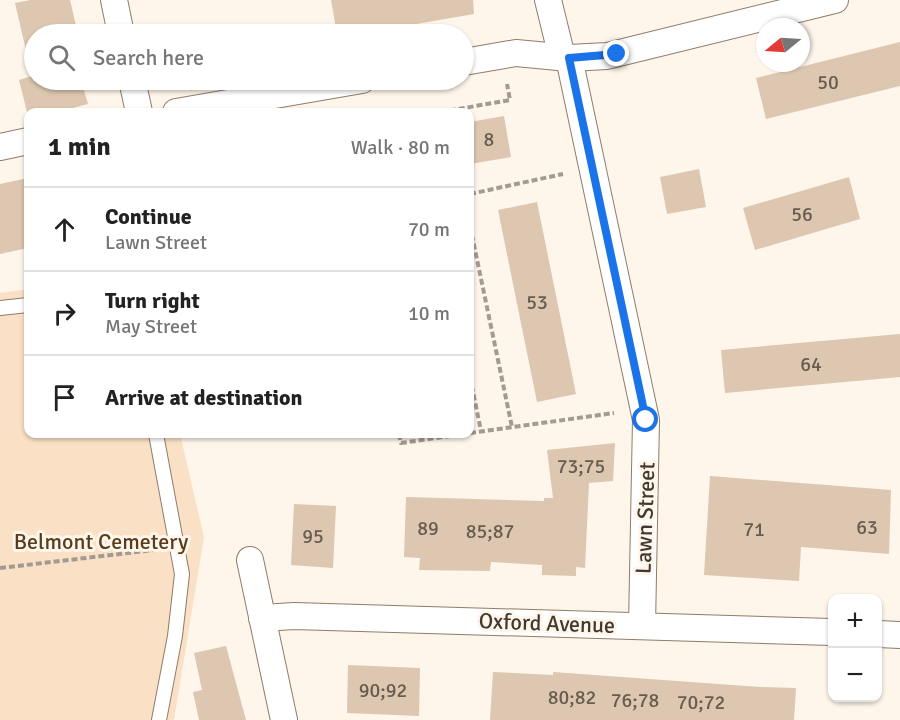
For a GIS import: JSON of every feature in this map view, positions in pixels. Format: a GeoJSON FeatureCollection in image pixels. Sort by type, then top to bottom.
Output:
{"type":"FeatureCollection","features":[{"type":"Feature","properties":{"kind":"street"},"geometry":{"type":"LineString","coordinates":[[114,0],[119,24]]}},
{"type":"Feature","properties":{"kind":"street","name":"Lawn Street"},"geometry":{"type":"LineString","coordinates":[[548,0],[566,58],[645,414],[647,445],[642,626]]}},
{"type":"Feature","properties":{"kind":"street"},"geometry":{"type":"LineString","coordinates":[[474,60],[516,53],[566,58],[617,54],[764,8],[835,0]]}},
{"type":"Feature","properties":{"kind":"street"},"geometry":{"type":"LineString","coordinates":[[134,90],[138,108]]}},
{"type":"Feature","properties":{"kind":"street"},"geometry":{"type":"LineString","coordinates":[[199,108],[304,90]]}},
{"type":"Feature","properties":{"kind":"street"},"geometry":{"type":"LineString","coordinates":[[0,147],[24,142]]}},
{"type":"Feature","properties":{"kind":"street"},"geometry":{"type":"LineString","coordinates":[[250,560],[284,720]]}},
{"type":"Feature","properties":{"kind":"street","name":"Oxford Avenue"},"geometry":{"type":"LineString","coordinates":[[262,618],[294,616],[828,632]]}},
{"type":"Feature","properties":{"kind":"street"},"geometry":{"type":"LineString","coordinates":[[882,634],[900,635]]}},
{"type":"Feature","properties":{"kind":"lane"},"geometry":{"type":"LineString","coordinates":[[0,308],[24,305]]}},
{"type":"Feature","properties":{"kind":"lane"},"geometry":{"type":"LineString","coordinates":[[157,438],[182,574],[175,636],[159,720]]}},
{"type":"Feature","properties":{"kind":"path"},"geometry":{"type":"LineString","coordinates":[[464,108],[510,100],[506,80]]}},
{"type":"Feature","properties":{"kind":"path"},"geometry":{"type":"LineString","coordinates":[[474,193],[567,173]]}},
{"type":"Feature","properties":{"kind":"path"},"geometry":{"type":"LineString","coordinates":[[474,245],[512,427]]}},
{"type":"Feature","properties":{"kind":"path"},"geometry":{"type":"LineString","coordinates":[[474,397],[481,431]]}},
{"type":"Feature","properties":{"kind":"path"},"geometry":{"type":"LineString","coordinates":[[474,432],[619,413]]}},
{"type":"Feature","properties":{"kind":"path"},"geometry":{"type":"LineString","coordinates":[[400,438],[401,443],[436,438]]}},
{"type":"Feature","properties":{"kind":"path"},"geometry":{"type":"LineString","coordinates":[[0,568],[178,547]]}},
{"type":"Feature","properties":{"kind":"green space","name":"Belmont Cemetery"},"geometry":{"type":"Polygon","coordinates":[[[24,290],[24,438],[181,438],[204,537],[174,720],[0,720],[0,293],[24,290]]]}},
{"type":"Feature","properties":{"kind":"building"},"geometry":{"type":"Polygon","coordinates":[[[30,0],[70,0],[76,24],[24,24],[24,42],[15,3],[30,0]]]}},
{"type":"Feature","properties":{"kind":"building"},"geometry":{"type":"Polygon","coordinates":[[[331,0],[473,0],[474,14],[416,24],[335,24],[331,0]]]}},
{"type":"Feature","properties":{"kind":"building"},"geometry":{"type":"Polygon","coordinates":[[[900,42],[900,86],[766,119],[756,78],[780,72],[810,72],[810,64],[900,42]]]}},
{"type":"Feature","properties":{"kind":"building"},"geometry":{"type":"Polygon","coordinates":[[[24,78],[24,90],[84,90],[88,104],[72,108],[26,108],[19,80],[24,78]]]}},
{"type":"Feature","properties":{"kind":"building"},"geometry":{"type":"Polygon","coordinates":[[[504,116],[511,157],[474,163],[474,121],[504,116]]]}},
{"type":"Feature","properties":{"kind":"building"},"geometry":{"type":"Polygon","coordinates":[[[699,169],[706,207],[667,214],[660,177],[699,169]]]}},
{"type":"Feature","properties":{"kind":"building"},"geometry":{"type":"Polygon","coordinates":[[[849,177],[860,219],[755,250],[743,208],[849,177]]]}},
{"type":"Feature","properties":{"kind":"building"},"geometry":{"type":"Polygon","coordinates":[[[24,179],[24,249],[0,254],[0,184],[24,179]]]}},
{"type":"Feature","properties":{"kind":"building"},"geometry":{"type":"Polygon","coordinates":[[[537,202],[576,394],[537,402],[498,210],[537,202]]]}},
{"type":"Feature","properties":{"kind":"building"},"geometry":{"type":"Polygon","coordinates":[[[900,334],[900,377],[725,393],[721,350],[900,334]]]}},
{"type":"Feature","properties":{"kind":"building"},"geometry":{"type":"Polygon","coordinates":[[[615,443],[613,481],[589,483],[585,568],[576,567],[576,576],[542,575],[542,565],[491,562],[490,571],[419,570],[420,558],[404,557],[406,497],[544,501],[544,498],[553,498],[547,450],[615,443]]]}},
{"type":"Feature","properties":{"kind":"building"},"geometry":{"type":"Polygon","coordinates":[[[710,476],[891,490],[889,554],[801,547],[799,581],[704,575],[710,476]]]}},
{"type":"Feature","properties":{"kind":"building"},"geometry":{"type":"Polygon","coordinates":[[[294,504],[336,506],[333,568],[291,565],[294,504]]]}},
{"type":"Feature","properties":{"kind":"building"},"geometry":{"type":"Polygon","coordinates":[[[226,646],[246,720],[199,720],[193,692],[202,690],[194,653],[226,646]]]}},
{"type":"Feature","properties":{"kind":"building"},"geometry":{"type":"Polygon","coordinates":[[[348,665],[420,668],[419,716],[347,713],[348,665]]]}},
{"type":"Feature","properties":{"kind":"building"},"geometry":{"type":"Polygon","coordinates":[[[493,672],[553,675],[553,672],[796,688],[794,720],[490,720],[493,672]]]}},
{"type":"Feature","properties":{"kind":"route"},"geometry":{"type":"LineString","coordinates":[[617,54],[569,58],[646,420]]}}]}
